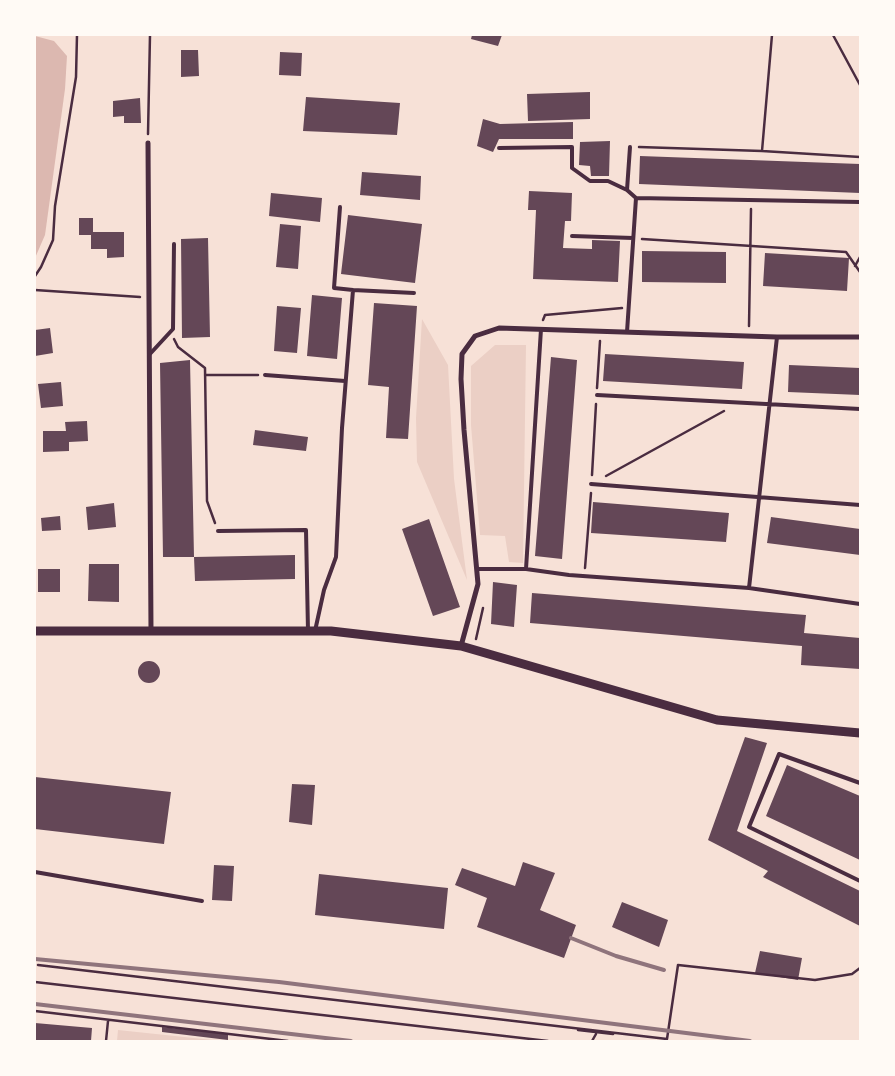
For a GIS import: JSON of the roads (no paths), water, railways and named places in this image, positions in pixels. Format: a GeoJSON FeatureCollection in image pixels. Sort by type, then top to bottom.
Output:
{"type":"FeatureCollection","features":[{"type":"Feature","properties":{"kind":"street"},"geometry":{"type":"LineString","coordinates":[[148,143],[151,630]]}},
{"type":"Feature","properties":{"kind":"street"},"geometry":{"type":"LineString","coordinates":[[461,646],[478,584],[464,430],[462,354],[475,336],[499,328],[749,336],[860,337]]}},
{"type":"Feature","properties":{"kind":"street"},"geometry":{"type":"LineString","coordinates":[[35,631],[312,631],[461,646],[717,720],[860,733]]}},
{"type":"Feature","properties":{"kind":"lane"},"geometry":{"type":"LineString","coordinates":[[499,148],[572,147],[572,168],[590,181],[608,181],[627,190],[636,198],[860,202]]}},
{"type":"Feature","properties":{"kind":"lane"},"geometry":{"type":"LineString","coordinates":[[627,190],[630,147]]}},
{"type":"Feature","properties":{"kind":"lane"},"geometry":{"type":"LineString","coordinates":[[627,332],[636,198]]}},
{"type":"Feature","properties":{"kind":"lane"},"geometry":{"type":"LineString","coordinates":[[340,207],[334,288],[414,294]]}},
{"type":"Feature","properties":{"kind":"lane"},"geometry":{"type":"LineString","coordinates":[[572,236],[633,238]]}},
{"type":"Feature","properties":{"kind":"lane"},"geometry":{"type":"LineString","coordinates":[[149,354],[173,330],[174,244]]}},
{"type":"Feature","properties":{"kind":"lane"},"geometry":{"type":"LineString","coordinates":[[312,631],[336,557],[353,290]]}},
{"type":"Feature","properties":{"kind":"lane"},"geometry":{"type":"LineString","coordinates":[[526,570],[541,329]]}},
{"type":"Feature","properties":{"kind":"lane"},"geometry":{"type":"LineString","coordinates":[[749,588],[771,404],[777,336]]}},
{"type":"Feature","properties":{"kind":"lane"},"geometry":{"type":"LineString","coordinates":[[265,376],[346,381]]}},
{"type":"Feature","properties":{"kind":"lane"},"geometry":{"type":"LineString","coordinates":[[596,395],[860,409]]}},
{"type":"Feature","properties":{"kind":"lane"},"geometry":{"type":"LineString","coordinates":[[591,484],[860,505]]}},
{"type":"Feature","properties":{"kind":"lane"},"geometry":{"type":"LineString","coordinates":[[218,532],[306,530],[312,631]]}},
{"type":"Feature","properties":{"kind":"lane"},"geometry":{"type":"LineString","coordinates":[[477,569],[526,570],[585,577],[749,588],[860,604]]}},
{"type":"Feature","properties":{"kind":"lane"},"geometry":{"type":"LineString","coordinates":[[860,783],[779,754],[749,827],[860,881]]}},
{"type":"Feature","properties":{"kind":"lane"},"geometry":{"type":"LineString","coordinates":[[35,872],[202,901]]}},
{"type":"Feature","properties":{"kind":"railway"},"geometry":{"type":"LineString","coordinates":[[571,938],[616,956],[664,970]]}},
{"type":"Feature","properties":{"kind":"railway"},"geometry":{"type":"LineString","coordinates":[[35,959],[279,982],[750,1041]]}},
{"type":"Feature","properties":{"kind":"railway"},"geometry":{"type":"LineString","coordinates":[[35,1004],[351,1041]]}}]}
